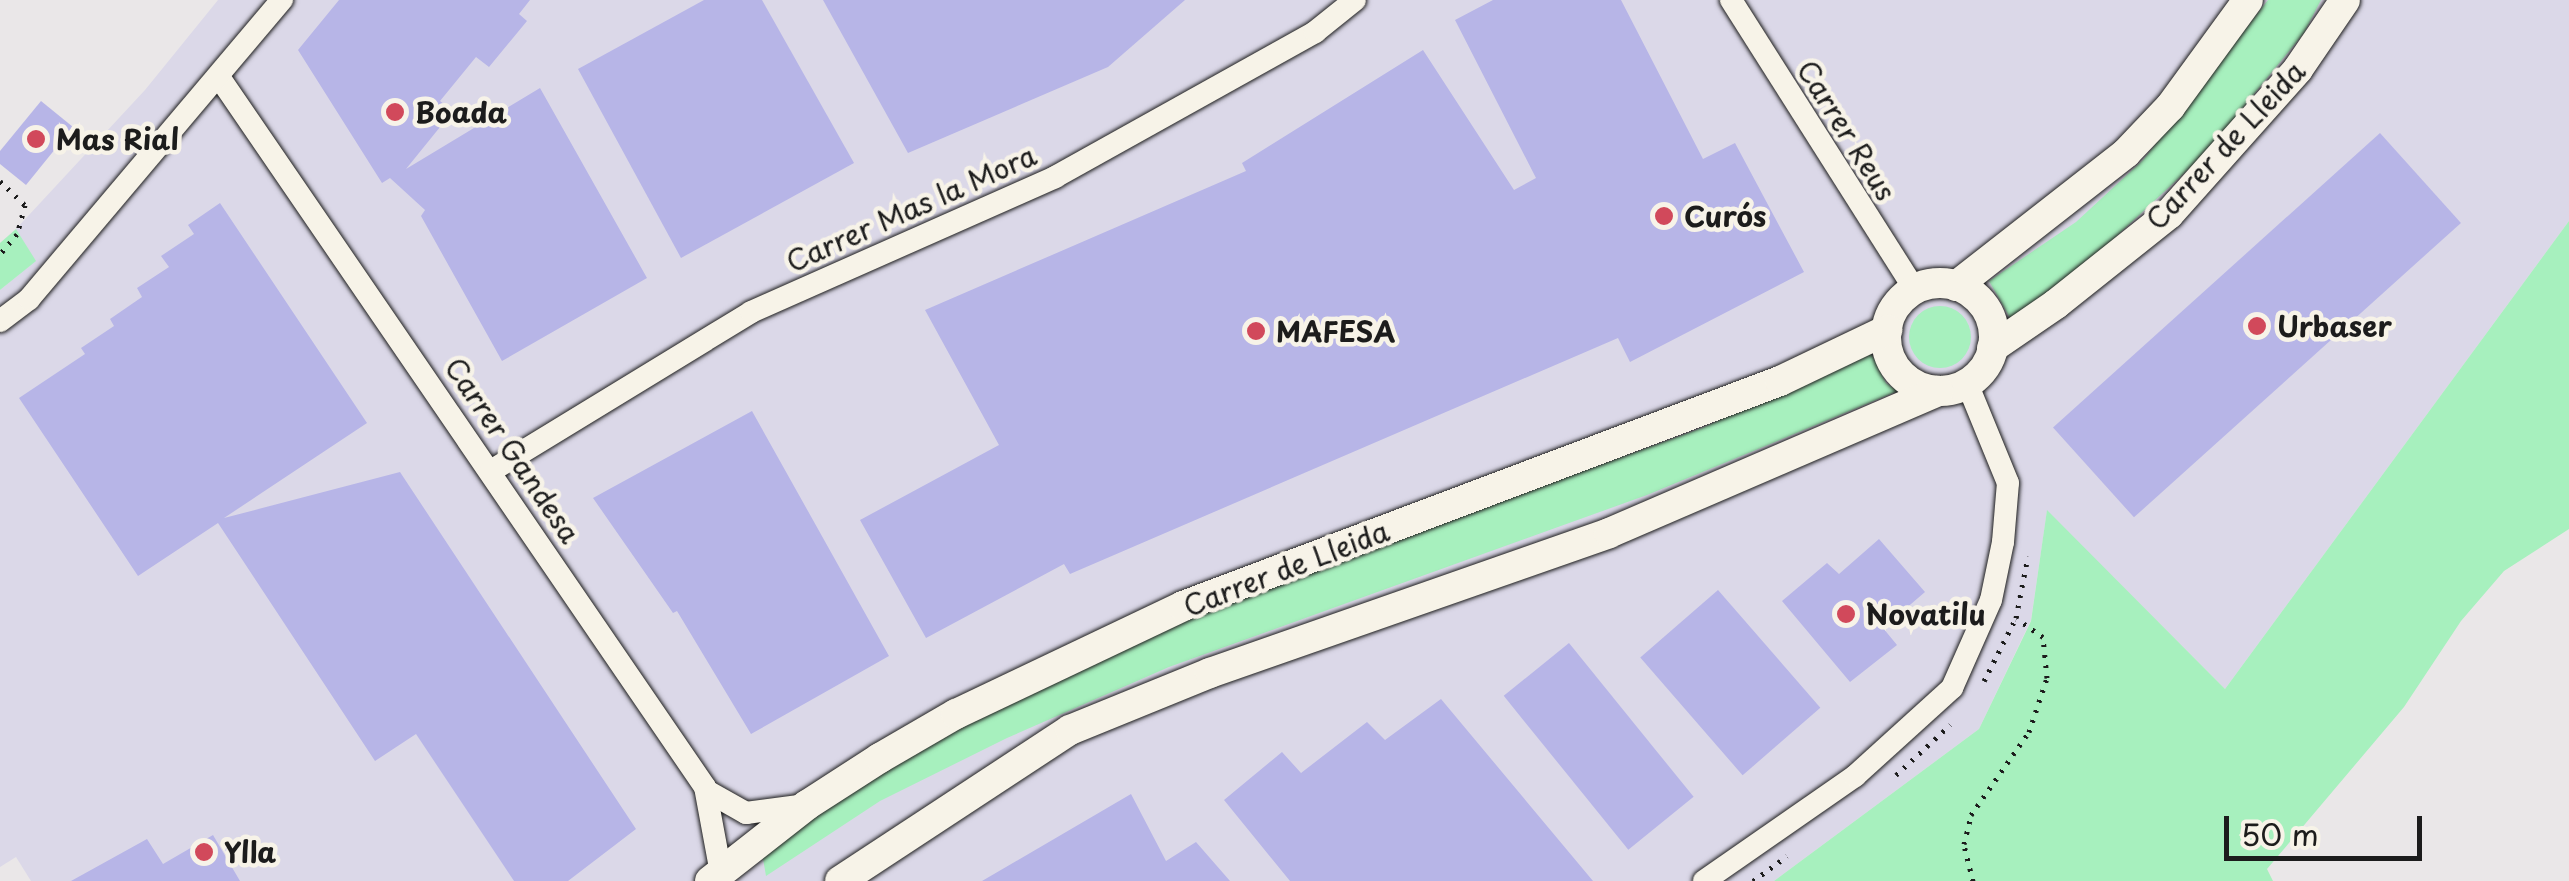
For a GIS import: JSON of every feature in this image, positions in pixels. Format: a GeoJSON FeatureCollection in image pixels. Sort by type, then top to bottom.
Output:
{"type":"FeatureCollection","features":[{"type":"Feature","properties":{"kind":"street"},"geometry":{"type":"LineString","coordinates":[[0,322],[29,299],[282,0]]}},
{"type":"Feature","properties":{"kind":"street","name":"Carrer Mas la Mora"},"geometry":{"type":"LineString","coordinates":[[492,471],[751,312],[1055,177],[1315,32],[1355,0]]}},
{"type":"Feature","properties":{"kind":"street","name":"Carrer Reus"},"geometry":{"type":"LineString","coordinates":[[1731,0],[1916,290]]}},
{"type":"Feature","properties":{"kind":"street"},"geometry":{"type":"LineString","coordinates":[[1956,286],[2126,153],[2170,107],[2248,0]]}},
{"type":"Feature","properties":{"kind":"street","name":"Carrer de Lleida"},"geometry":{"type":"LineString","coordinates":[[1992,348],[2056,304],[2169,214],[2298,69],[2346,0]]}},
{"type":"Feature","properties":{"kind":"street","name":"Carrer Gandesa"},"geometry":{"type":"LineString","coordinates":[[220,77],[707,791],[716,878]]}},
{"type":"Feature","properties":{"kind":"street"},"geometry":{"type":"LineString","coordinates":[[840,881],[1070,730],[1210,673],[1609,533],[1953,387],[1986,366],[1992,348],[1992,326],[1976,297],[1956,286],[1938,284],[1916,290],[1898,304],[1887,330],[1888,352],[1899,372],[1916,386],[1953,387]]}},
{"type":"Feature","properties":{"kind":"street","name":"Carrer de Lleida"},"geometry":{"type":"LineString","coordinates":[[716,878],[807,805],[956,714],[1182,606],[1780,381],[1887,330]]}},
{"type":"Feature","properties":{"kind":"street"},"geometry":{"type":"LineString","coordinates":[[1704,881],[1855,776],[1952,688],[1990,600],[2003,542],[2008,483],[1953,387]]}},
{"type":"Feature","properties":{"kind":"street"},"geometry":{"type":"LineString","coordinates":[[707,791],[746,813],[807,805]]}},
{"type":"Feature","properties":{"kind":"path"},"geometry":{"type":"LineString","coordinates":[[0,180],[25,205],[17,234],[0,254]]}},
{"type":"Feature","properties":{"kind":"path"},"geometry":{"type":"LineString","coordinates":[[1973,881],[1964,844],[1971,816],[2029,732],[2046,678],[2043,637],[1990,600]]}},
{"type":"Feature","properties":{"kind":"shaded area"},"geometry":{"type":"Polygon","coordinates":[[[218,0],[2569,0],[2569,221],[2225,689],[2047,511],[2031,620],[1979,729],[1774,881],[31,881],[16,857],[0,867],[0,290],[35,261],[16,229],[145,90],[218,0]]]}},
{"type":"Feature","properties":{"kind":"green space"},"geometry":{"type":"Polygon","coordinates":[[[2268,0],[2321,0],[2304,33],[2206,153],[2078,272],[2010,318],[1989,281],[2076,222],[2143,160],[2268,0]]]}},
{"type":"Feature","properties":{"kind":"green space"},"geometry":{"type":"Polygon","coordinates":[[[2569,221],[2569,529],[2504,571],[2461,621],[2404,707],[2267,869],[2273,881],[1774,881],[1979,729],[2031,621],[2047,510],[2225,689],[2569,221]]]}},
{"type":"Feature","properties":{"kind":"green space"},"geometry":{"type":"Polygon","coordinates":[[[16,229],[36,261],[0,290],[0,243],[16,229]]]}},
{"type":"Feature","properties":{"kind":"green space"},"geometry":{"type":"Polygon","coordinates":[[[1940,306],[1962,315],[1971,337],[1962,359],[1940,368],[1918,359],[1909,337],[1918,315],[1940,306]]]}},
{"type":"Feature","properties":{"kind":"green space"},"geometry":{"type":"Polygon","coordinates":[[[1870,351],[1886,383],[1898,391],[1647,495],[1169,667],[1007,738],[880,801],[766,876],[762,853],[831,803],[956,727],[1113,649],[1250,592],[1702,428],[1870,351]]]}},
{"type":"Feature","properties":{"kind":"building"},"geometry":{"type":"Polygon","coordinates":[[[339,0],[530,0],[519,14],[527,21],[489,67],[476,57],[440,101],[453,111],[406,169],[540,88],[647,278],[502,361],[421,216],[425,210],[390,178],[382,183],[298,50],[339,0]]]}},
{"type":"Feature","properties":{"kind":"building"},"geometry":{"type":"Polygon","coordinates":[[[704,0],[762,0],[854,163],[681,258],[578,69],[704,0]]]}},
{"type":"Feature","properties":{"kind":"building"},"geometry":{"type":"Polygon","coordinates":[[[823,0],[1185,0],[1108,67],[908,153],[823,0]]]}},
{"type":"Feature","properties":{"kind":"building","name":"MAFESA"},"geometry":{"type":"Polygon","coordinates":[[[1493,0],[1621,0],[1703,159],[1735,143],[1804,272],[1630,362],[1618,338],[1070,574],[1064,564],[926,638],[860,520],[999,445],[925,310],[1246,171],[1242,163],[1423,50],[1514,190],[1536,178],[1455,20],[1493,0]]]}},
{"type":"Feature","properties":{"kind":"building","name":"Mas Rial"},"geometry":{"type":"Polygon","coordinates":[[[41,101],[73,127],[26,185],[0,164],[0,151],[41,101]]]}},
{"type":"Feature","properties":{"kind":"building","name":"Urbaser"},"geometry":{"type":"Polygon","coordinates":[[[2380,133],[2461,223],[2134,517],[2053,427],[2380,133]]]}},
{"type":"Feature","properties":{"kind":"building"},"geometry":{"type":"Polygon","coordinates":[[[220,203],[367,423],[224,518],[400,472],[636,829],[568,881],[514,881],[416,734],[375,761],[218,523],[138,576],[19,398],[85,354],[81,348],[114,326],[110,319],[142,297],[137,288],[169,267],[161,256],[194,234],[188,225],[220,203]]]}},
{"type":"Feature","properties":{"kind":"building"},"geometry":{"type":"Polygon","coordinates":[[[752,411],[889,656],[751,734],[677,611],[673,613],[593,498],[752,411]]]}},
{"type":"Feature","properties":{"kind":"building","name":"Novatilu"},"geometry":{"type":"Polygon","coordinates":[[[1879,539],[1925,592],[1883,628],[1897,645],[1850,682],[1782,601],[1827,563],[1839,574],[1879,539]]]}},
{"type":"Feature","properties":{"kind":"building"},"geometry":{"type":"Polygon","coordinates":[[[1718,590],[1820,708],[1743,775],[1640,658],[1718,590]]]}},
{"type":"Feature","properties":{"kind":"building"},"geometry":{"type":"Polygon","coordinates":[[[1569,643],[1694,797],[1628,850],[1504,696],[1569,643]]]}},
{"type":"Feature","properties":{"kind":"building"},"geometry":{"type":"Polygon","coordinates":[[[1441,699],[1593,881],[1290,881],[1224,800],[1282,752],[1301,773],[1367,722],[1385,740],[1441,699]]]}},
{"type":"Feature","properties":{"kind":"building"},"geometry":{"type":"Polygon","coordinates":[[[1131,794],[1166,861],[1196,842],[1230,881],[982,881],[1131,794]]]}},
{"type":"Feature","properties":{"kind":"building","name":"Ylla"},"geometry":{"type":"Polygon","coordinates":[[[213,835],[240,881],[71,881],[147,839],[163,864],[213,835]]]}},
{"type":"Feature","properties":{"kind":"place","name":"Boada"},"geometry":{"type":"Point","coordinates":[395,112]}},
{"type":"Feature","properties":{"kind":"place","name":"Mas Rial"},"geometry":{"type":"Point","coordinates":[36,139]}},
{"type":"Feature","properties":{"kind":"place","name":"Curós"},"geometry":{"type":"Point","coordinates":[1664,216]}},
{"type":"Feature","properties":{"kind":"place","name":"Urbaser"},"geometry":{"type":"Point","coordinates":[2257,326]}},
{"type":"Feature","properties":{"kind":"place","name":"MAFESA"},"geometry":{"type":"Point","coordinates":[1256,331]}},
{"type":"Feature","properties":{"kind":"place","name":"Novatilu"},"geometry":{"type":"Point","coordinates":[1846,614]}},
{"type":"Feature","properties":{"kind":"place","name":"Ylla"},"geometry":{"type":"Point","coordinates":[204,852]}}]}
